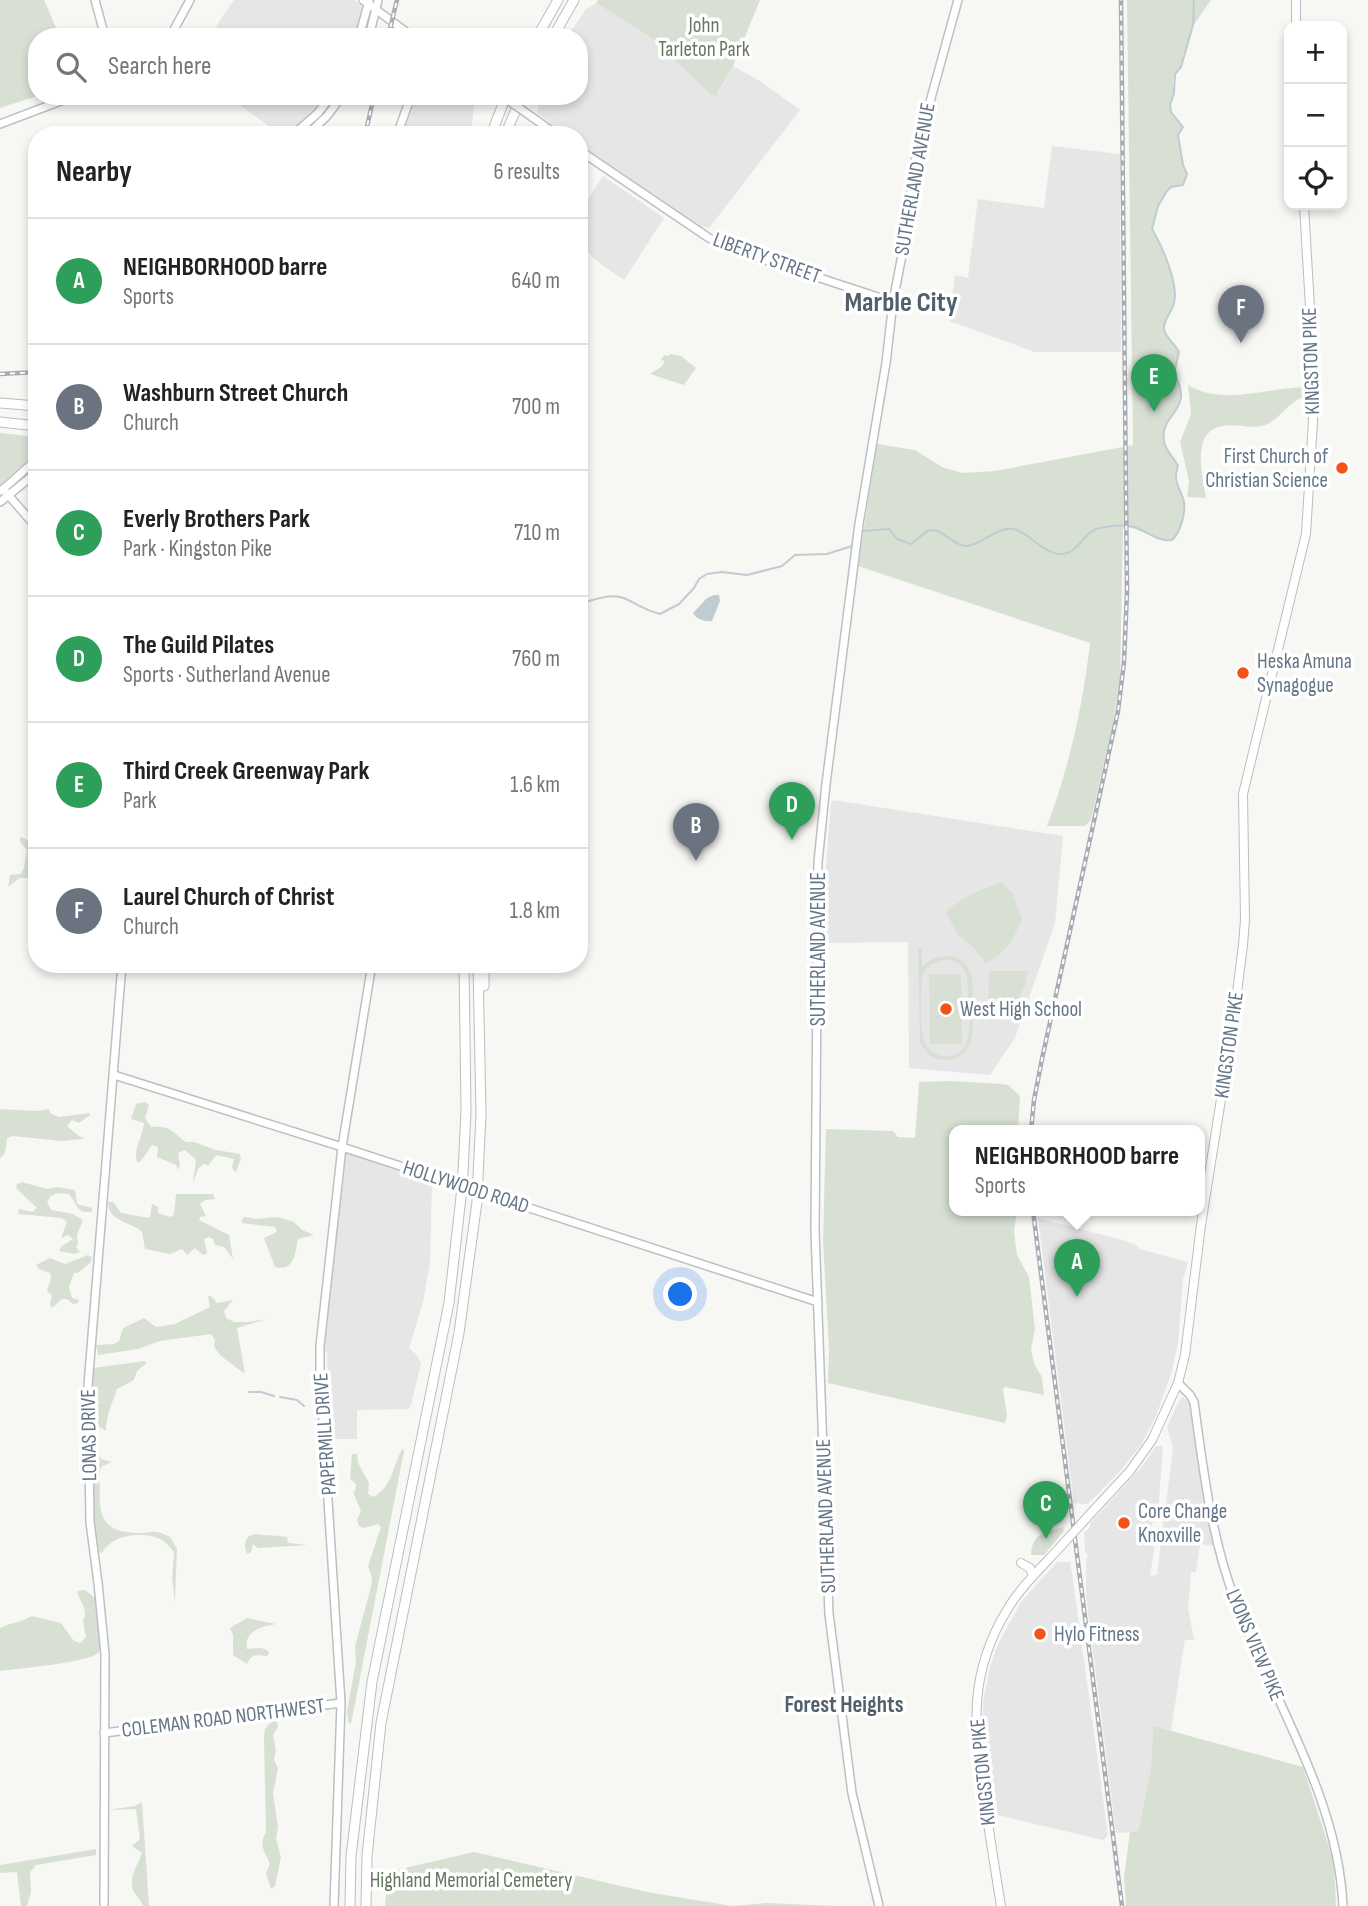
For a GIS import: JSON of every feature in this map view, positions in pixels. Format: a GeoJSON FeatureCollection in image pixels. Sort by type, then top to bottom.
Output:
{"type":"FeatureCollection","features":[{"type":"Feature","properties":{"kind":"highway"},"geometry":{"type":"LineString","coordinates":[[542,28],[558,0]]}},
{"type":"Feature","properties":{"kind":"highway"},"geometry":{"type":"LineString","coordinates":[[558,28],[574,0]]}},
{"type":"Feature","properties":{"kind":"highway"},"geometry":{"type":"LineString","coordinates":[[494,126],[501,105]]}},
{"type":"Feature","properties":{"kind":"highway"},"geometry":{"type":"LineString","coordinates":[[509,126],[519,105]]}},
{"type":"Feature","properties":{"kind":"highway"},"geometry":{"type":"LineString","coordinates":[[515,126],[520,105]]}},
{"type":"Feature","properties":{"kind":"highway"},"geometry":{"type":"LineString","coordinates":[[0,403],[28,405]]}},
{"type":"Feature","properties":{"kind":"highway"},"geometry":{"type":"LineString","coordinates":[[0,422],[28,425]]}},
{"type":"Feature","properties":{"kind":"highway"},"geometry":{"type":"LineString","coordinates":[[350,1906],[351,1856],[372,1682],[449,1303],[461,1198],[466,1110],[464,973]]}},
{"type":"Feature","properties":{"kind":"highway"},"geometry":{"type":"LineString","coordinates":[[478,973],[481,1114]]}},
{"type":"Feature","properties":{"kind":"highway"},"geometry":{"type":"LineString","coordinates":[[366,1906],[381,1723],[467,1285],[477,1202],[484,973]]}},
{"type":"Feature","properties":{"kind":"main road"},"geometry":{"type":"LineString","coordinates":[[1296,0],[1296,21]]}},
{"type":"Feature","properties":{"kind":"main road","name":"KINGSTON PIKE"},"geometry":{"type":"LineString","coordinates":[[1205,1200],[1243,945],[1243,794],[1306,534],[1313,421],[1304,210]]}},
{"type":"Feature","properties":{"kind":"main road","name":"KINGSTON PIKE"},"geometry":{"type":"LineString","coordinates":[[1001,1906],[976,1745],[978,1683],[990,1644],[1015,1597],[1130,1471],[1160,1425],[1178,1383],[1185,1355],[1202,1216]]}},
{"type":"Feature","properties":{"kind":"main road"},"geometry":{"type":"LineString","coordinates":[[1021,1563],[1030,1569],[1033,1576]]}},
{"type":"Feature","properties":{"kind":"street"},"geometry":{"type":"LineString","coordinates":[[95,0],[103,28]]}},
{"type":"Feature","properties":{"kind":"street"},"geometry":{"type":"LineString","coordinates":[[175,28],[190,0]]}},
{"type":"Feature","properties":{"kind":"street"},"geometry":{"type":"LineString","coordinates":[[371,28],[378,0]]}},
{"type":"Feature","properties":{"kind":"street","name":"SUTHERLAND AVENUE"},"geometry":{"type":"LineString","coordinates":[[879,1906],[852,1793],[829,1614],[815,1224],[818,862],[859,524],[886,363],[916,149],[958,0]]}},
{"type":"Feature","properties":{"kind":"street"},"geometry":{"type":"LineString","coordinates":[[361,28],[366,1],[401,28]]}},
{"type":"Feature","properties":{"kind":"street"},"geometry":{"type":"LineString","coordinates":[[0,124],[50,105]]}},
{"type":"Feature","properties":{"kind":"street"},"geometry":{"type":"LineString","coordinates":[[303,126],[324,105]]}},
{"type":"Feature","properties":{"kind":"street"},"geometry":{"type":"LineString","coordinates":[[316,126],[335,105]]}},
{"type":"Feature","properties":{"kind":"street"},"geometry":{"type":"LineString","coordinates":[[400,126],[408,105]]}},
{"type":"Feature","properties":{"kind":"street"},"geometry":{"type":"LineString","coordinates":[[516,105],[544,126]]}},
{"type":"Feature","properties":{"kind":"street","name":"LIBERTY STREET"},"geometry":{"type":"LineString","coordinates":[[588,156],[709,238],[744,253],[893,302]]}},
{"type":"Feature","properties":{"kind":"street"},"geometry":{"type":"LineString","coordinates":[[28,467],[2,490],[28,518]]}},
{"type":"Feature","properties":{"kind":"street"},"geometry":{"type":"LineString","coordinates":[[0,502],[28,480]]}},
{"type":"Feature","properties":{"kind":"street","name":"LONAS DRIVE"},"geometry":{"type":"LineString","coordinates":[[104,1906],[105,1654],[90,1522],[88,1387],[121,973]]}},
{"type":"Feature","properties":{"kind":"street","name":"PAPERMILL DRIVE"},"geometry":{"type":"LineString","coordinates":[[334,1906],[341,1703],[320,1376],[324,1306],[342,1147],[371,973]]}},
{"type":"Feature","properties":{"kind":"street","name":"HOLLYWOOD ROAD"},"geometry":{"type":"LineString","coordinates":[[114,1075],[818,1302]]}},
{"type":"Feature","properties":{"kind":"street","name":"LYONS VIEW PIKE"},"geometry":{"type":"LineString","coordinates":[[1178,1383],[1194,1402],[1210,1504],[1227,1579],[1331,1829],[1341,1875],[1343,1906]]}},
{"type":"Feature","properties":{"kind":"street","name":"COLEMAN ROAD NORTHWEST"},"geometry":{"type":"LineString","coordinates":[[104,1733],[341,1703]]}},
{"type":"Feature","properties":{"kind":"shaded area"},"geometry":{"type":"Polygon","coordinates":[[[234,0],[354,0],[362,6],[359,28],[215,28],[234,0]]]}},
{"type":"Feature","properties":{"kind":"shaded area"},"geometry":{"type":"Polygon","coordinates":[[[596,3],[650,37],[710,94],[718,94],[733,66],[760,81],[800,110],[709,228],[700,226],[588,150],[588,126],[554,126],[537,113],[539,105],[588,105],[588,28],[573,28],[586,9],[596,3]]]}},
{"type":"Feature","properties":{"kind":"shaded area"},"geometry":{"type":"Polygon","coordinates":[[[239,105],[321,105],[299,126],[269,126],[239,105]]]}},
{"type":"Feature","properties":{"kind":"shaded area"},"geometry":{"type":"Polygon","coordinates":[[[414,105],[474,105],[472,126],[405,126],[414,105]]]}},
{"type":"Feature","properties":{"kind":"shaded area"},"geometry":{"type":"Polygon","coordinates":[[[1052,146],[1120,154],[1121,352],[1035,352],[949,321],[955,275],[968,278],[978,199],[1044,208],[1052,146]]]}},
{"type":"Feature","properties":{"kind":"shaded area"},"geometry":{"type":"Polygon","coordinates":[[[603,176],[664,218],[624,280],[588,253],[588,199],[603,176]]]}},
{"type":"Feature","properties":{"kind":"shaded area"},"geometry":{"type":"Polygon","coordinates":[[[719,595],[720,601],[712,621],[696,617],[693,613],[707,598],[719,595]]]}},
{"type":"Feature","properties":{"kind":"shaded area","name":"West High School"},"geometry":{"type":"Polygon","coordinates":[[[833,800],[1063,836],[1055,923],[1015,1038],[990,1075],[909,1068],[908,942],[825,943],[826,867],[833,800]]]}},
{"type":"Feature","properties":{"kind":"shaded area"},"geometry":{"type":"Polygon","coordinates":[[[348,1153],[432,1179],[430,1263],[423,1302],[409,1348],[421,1363],[411,1405],[408,1409],[357,1410],[357,1439],[330,1439],[327,1352],[323,1351],[344,1155],[348,1153]]]}},
{"type":"Feature","properties":{"kind":"shaded area"},"geometry":{"type":"Polygon","coordinates":[[[1038,1218],[1122,1240],[1140,1249],[1188,1262],[1183,1279],[1178,1343],[1172,1371],[1156,1416],[1141,1445],[1088,1504],[1074,1503],[1038,1218]]]}},
{"type":"Feature","properties":{"kind":"shaded area"},"geometry":{"type":"Polygon","coordinates":[[[1183,1397],[1191,1408],[1216,1546],[1200,1544],[1196,1572],[1191,1572],[1188,1608],[1194,1640],[1185,1640],[1171,1731],[1153,1727],[1151,1770],[1138,1832],[1116,1833],[1086,1596],[1088,1553],[1085,1553],[1084,1533],[1141,1468],[1156,1446],[1163,1446],[1158,1514],[1146,1535],[1155,1543],[1150,1576],[1157,1575],[1173,1448],[1167,1427],[1183,1397]]]}},
{"type":"Feature","properties":{"kind":"shaded area"},"geometry":{"type":"Polygon","coordinates":[[[1057,1562],[1070,1562],[1073,1580],[1108,1835],[1103,1840],[993,1814],[983,1749],[983,1702],[990,1667],[997,1646],[1021,1602],[1057,1562]]]}},
{"type":"Feature","properties":{"kind":"green space"},"geometry":{"type":"Polygon","coordinates":[[[0,0],[44,0],[56,28],[28,28],[28,99],[0,108],[0,0]]]}},
{"type":"Feature","properties":{"kind":"green space","name":"John Tarleton Park"},"geometry":{"type":"Polygon","coordinates":[[[598,0],[760,0],[733,66],[716,96],[710,94],[650,37],[596,3],[598,0]]]}},
{"type":"Feature","properties":{"kind":"green space"},"geometry":{"type":"Polygon","coordinates":[[[1127,0],[1211,0],[1193,26],[1181,67],[1173,80],[1174,93],[1170,109],[1183,127],[1178,136],[1187,174],[1183,185],[1171,187],[1167,191],[1158,206],[1152,229],[1165,255],[1174,285],[1174,303],[1164,329],[1179,352],[1174,374],[1181,396],[1167,424],[1164,441],[1178,466],[1176,479],[1183,498],[1184,514],[1172,540],[1159,539],[1136,529],[1123,527],[1120,679],[1113,724],[1091,820],[1085,826],[1047,826],[1074,736],[1090,643],[858,566],[877,444],[915,450],[942,467],[962,473],[995,471],[1133,445],[1127,0]]]}},
{"type":"Feature","properties":{"kind":"green space"},"geometry":{"type":"Polygon","coordinates":[[[664,355],[681,356],[696,368],[684,385],[650,374],[661,367],[665,361],[661,360],[664,355]]]}},
{"type":"Feature","properties":{"kind":"green space"},"geometry":{"type":"Polygon","coordinates":[[[1188,385],[1201,391],[1230,395],[1305,387],[1305,397],[1294,402],[1265,425],[1228,425],[1212,430],[1202,446],[1201,457],[1206,498],[1187,497],[1189,481],[1180,442],[1191,414],[1188,385]]]}},
{"type":"Feature","properties":{"kind":"green space"},"geometry":{"type":"Polygon","coordinates":[[[0,433],[28,436],[28,460],[0,485],[0,433]]]}},
{"type":"Feature","properties":{"kind":"green space"},"geometry":{"type":"Polygon","coordinates":[[[20,837],[28,841],[28,878],[20,878],[8,887],[10,875],[21,874],[24,868],[27,850],[20,842],[20,837]]]}},
{"type":"Feature","properties":{"kind":"green space"},"geometry":{"type":"Polygon","coordinates":[[[1002,882],[1013,894],[1022,919],[1008,945],[986,963],[972,946],[959,936],[947,915],[948,909],[971,894],[1002,882]]]}},
{"type":"Feature","properties":{"kind":"green space"},"geometry":{"type":"Polygon","coordinates":[[[918,948],[922,948],[922,967],[941,956],[955,957],[967,966],[972,981],[973,1023],[967,1049],[955,1059],[941,1060],[933,1057],[920,1042],[918,948]],[[946,959],[930,965],[922,979],[923,1039],[930,1050],[943,1056],[954,1055],[961,1050],[969,1032],[967,979],[961,966],[946,959]]]}},
{"type":"Feature","properties":{"kind":"green space"},"geometry":{"type":"Polygon","coordinates":[[[991,971],[1028,971],[1024,987],[1016,1001],[1004,1009],[988,1012],[989,974],[991,971]]]}},
{"type":"Feature","properties":{"kind":"green space","name":"West High School"},"geometry":{"type":"Polygon","coordinates":[[[929,974],[961,974],[962,1044],[930,1044],[929,974]]]}},
{"type":"Feature","properties":{"kind":"green space"},"geometry":{"type":"Polygon","coordinates":[[[919,1082],[1002,1084],[1008,1085],[1020,1096],[1018,1125],[949,1125],[949,1216],[1016,1216],[1014,1232],[1017,1255],[1029,1277],[1035,1329],[1031,1349],[1034,1364],[1042,1377],[1044,1395],[1005,1387],[1005,1423],[828,1383],[829,1348],[823,1240],[826,1129],[893,1131],[898,1137],[915,1138],[919,1082]]]}},
{"type":"Feature","properties":{"kind":"green space"},"geometry":{"type":"Polygon","coordinates":[[[145,1102],[149,1105],[145,1118],[151,1127],[167,1128],[186,1142],[240,1154],[236,1172],[232,1168],[234,1159],[216,1155],[209,1165],[203,1164],[198,1169],[193,1183],[196,1160],[185,1150],[178,1153],[178,1170],[176,1165],[157,1157],[158,1147],[152,1145],[140,1162],[137,1162],[136,1152],[144,1123],[131,1119],[136,1104],[145,1102]]]}},
{"type":"Feature","properties":{"kind":"green space"},"geometry":{"type":"Polygon","coordinates":[[[0,1109],[49,1109],[50,1113],[59,1117],[90,1115],[79,1123],[72,1120],[67,1126],[83,1139],[61,1141],[13,1136],[7,1138],[5,1153],[0,1158],[0,1109]]]}},
{"type":"Feature","properties":{"kind":"green space"},"geometry":{"type":"Polygon","coordinates":[[[22,1182],[47,1189],[56,1187],[75,1190],[77,1204],[92,1208],[93,1211],[88,1212],[80,1210],[69,1194],[57,1193],[47,1202],[51,1210],[73,1214],[83,1220],[77,1235],[76,1247],[80,1252],[75,1254],[59,1251],[73,1239],[68,1235],[61,1238],[67,1222],[62,1218],[18,1214],[19,1209],[32,1212],[37,1208],[16,1188],[17,1184],[22,1182]]]}},
{"type":"Feature","properties":{"kind":"green space"},"geometry":{"type":"Polygon","coordinates":[[[176,1194],[213,1194],[215,1199],[205,1200],[200,1204],[206,1216],[200,1217],[199,1220],[229,1235],[233,1259],[224,1247],[215,1245],[209,1237],[204,1239],[207,1253],[203,1255],[195,1248],[187,1255],[182,1249],[170,1254],[145,1249],[142,1232],[116,1217],[109,1209],[108,1202],[113,1202],[121,1213],[150,1218],[152,1204],[158,1207],[158,1213],[171,1217],[174,1214],[176,1194]]]}},
{"type":"Feature","properties":{"kind":"green space"},"geometry":{"type":"Polygon","coordinates":[[[245,1217],[278,1217],[294,1222],[302,1230],[314,1235],[298,1239],[290,1264],[281,1268],[275,1267],[264,1238],[277,1232],[275,1227],[242,1223],[245,1217]]]}},
{"type":"Feature","properties":{"kind":"green space"},"geometry":{"type":"Polygon","coordinates":[[[88,1255],[92,1257],[91,1262],[78,1273],[74,1273],[69,1287],[72,1298],[79,1300],[78,1303],[73,1304],[62,1299],[52,1308],[52,1295],[47,1291],[50,1273],[36,1265],[50,1258],[65,1264],[88,1255]]]}},
{"type":"Feature","properties":{"kind":"green space"},"geometry":{"type":"Polygon","coordinates":[[[208,1296],[217,1303],[233,1300],[224,1311],[226,1318],[234,1322],[267,1319],[237,1328],[245,1374],[221,1356],[214,1347],[215,1340],[211,1334],[160,1341],[138,1349],[98,1355],[96,1345],[119,1341],[123,1328],[144,1318],[156,1327],[175,1324],[210,1307],[208,1296]]]}},
{"type":"Feature","properties":{"kind":"green space"},"geometry":{"type":"Polygon","coordinates":[[[145,1361],[146,1364],[137,1371],[134,1380],[117,1389],[108,1415],[106,1431],[98,1426],[96,1438],[101,1459],[112,1462],[102,1466],[100,1471],[100,1506],[106,1522],[113,1528],[138,1533],[157,1532],[170,1537],[177,1549],[175,1601],[172,1578],[174,1552],[162,1540],[146,1535],[129,1536],[113,1542],[102,1553],[99,1552],[94,1527],[91,1394],[93,1368],[145,1361]]]}},
{"type":"Feature","properties":{"kind":"green space"},"geometry":{"type":"Polygon","coordinates":[[[403,1448],[351,1724],[348,1722],[347,1711],[356,1662],[355,1646],[371,1587],[372,1577],[368,1566],[381,1527],[378,1524],[364,1528],[359,1526],[357,1520],[361,1511],[353,1492],[356,1484],[350,1479],[352,1454],[357,1454],[358,1463],[369,1483],[368,1494],[373,1497],[385,1488],[403,1448]]]}},
{"type":"Feature","properties":{"kind":"green space"},"geometry":{"type":"Polygon","coordinates":[[[1063,1527],[1064,1531],[1044,1555],[1031,1555],[1037,1538],[1063,1527]]]}},
{"type":"Feature","properties":{"kind":"green space"},"geometry":{"type":"Polygon","coordinates":[[[256,1534],[287,1537],[288,1543],[308,1545],[258,1548],[253,1544],[251,1552],[247,1554],[246,1541],[249,1536],[256,1534]]]}},
{"type":"Feature","properties":{"kind":"green space"},"geometry":{"type":"Polygon","coordinates":[[[81,1590],[95,1598],[101,1635],[98,1653],[68,1662],[0,1671],[0,1628],[32,1616],[61,1623],[74,1641],[80,1643],[86,1637],[83,1620],[85,1609],[77,1592],[81,1590]]]}},
{"type":"Feature","properties":{"kind":"green space"},"geometry":{"type":"Polygon","coordinates":[[[247,1618],[276,1624],[255,1630],[248,1638],[247,1649],[261,1648],[269,1653],[267,1656],[253,1656],[247,1664],[233,1655],[233,1635],[230,1628],[247,1618]]]}},
{"type":"Feature","properties":{"kind":"green space"},"geometry":{"type":"Polygon","coordinates":[[[274,1719],[278,1727],[273,1735],[276,1750],[274,1760],[278,1768],[273,1794],[278,1826],[276,1839],[281,1857],[275,1886],[271,1889],[266,1873],[270,1864],[262,1845],[266,1832],[264,1737],[265,1729],[274,1719]]]}},
{"type":"Feature","properties":{"kind":"green space"},"geometry":{"type":"Polygon","coordinates":[[[1153,1726],[1303,1767],[1334,1862],[1336,1906],[1126,1906],[1124,1877],[1130,1832],[1138,1831],[1151,1770],[1153,1726]]]}},
{"type":"Feature","properties":{"kind":"green space"},"geometry":{"type":"Polygon","coordinates":[[[142,1802],[149,1906],[143,1906],[132,1887],[132,1877],[142,1853],[132,1846],[140,1839],[136,1809],[107,1810],[135,1806],[142,1802]]]}},
{"type":"Feature","properties":{"kind":"green space"},"geometry":{"type":"Polygon","coordinates":[[[96,1849],[96,1855],[36,1865],[30,1872],[31,1892],[27,1906],[21,1906],[17,1872],[0,1873],[0,1865],[96,1849]]]}},
{"type":"Feature","properties":{"kind":"green space","name":"Highland Memorial Cemetery"},"geometry":{"type":"Polygon","coordinates":[[[474,1852],[647,1892],[732,1906],[385,1906],[388,1872],[474,1852]]]}},
{"type":"Feature","properties":{"kind":"green space"},"geometry":{"type":"Polygon","coordinates":[[[766,1903],[836,1906],[732,1906],[766,1903]]]}},
{"type":"Feature","properties":{"kind":"waterway"},"geometry":{"type":"LineString","coordinates":[[863,531],[889,529],[897,539],[911,544],[933,530],[967,546],[1001,531],[1013,529],[1025,534],[1048,551],[1061,554],[1072,550],[1089,533],[1104,527],[1133,527],[1167,540],[1172,540],[1178,532],[1184,503],[1176,479],[1178,466],[1164,441],[1167,424],[1181,396],[1174,374],[1179,352],[1164,329],[1175,295],[1169,265],[1152,229],[1158,206],[1167,191],[1171,187],[1183,185],[1187,174],[1178,135],[1183,127],[1171,112],[1170,105],[1175,74],[1181,67],[1193,25],[1194,0]]}},
{"type":"Feature","properties":{"kind":"waterway"},"geometry":{"type":"LineString","coordinates":[[588,601],[617,597],[660,614],[679,604],[699,579],[707,574],[722,572],[747,575],[782,566],[795,555],[827,554],[852,546],[855,534]]}},
{"type":"Feature","properties":{"kind":"waterway"},"geometry":{"type":"LineString","coordinates":[[249,1392],[274,1396]]}},
{"type":"Feature","properties":{"kind":"waterway"},"geometry":{"type":"LineString","coordinates":[[280,1397],[297,1400],[304,1406]]}},
{"type":"Feature","properties":{"kind":"railway"},"geometry":{"type":"LineString","coordinates":[[390,28],[397,0]]}},
{"type":"Feature","properties":{"kind":"railway"},"geometry":{"type":"LineString","coordinates":[[1032,1125],[1042,1059],[1118,711],[1124,662],[1127,592],[1121,0]]}},
{"type":"Feature","properties":{"kind":"railway"},"geometry":{"type":"LineString","coordinates":[[367,126],[372,105]]}},
{"type":"Feature","properties":{"kind":"railway"},"geometry":{"type":"LineString","coordinates":[[0,374],[28,372]]}},
{"type":"Feature","properties":{"kind":"railway"},"geometry":{"type":"LineString","coordinates":[[1034,1216],[1122,1906]]}},
{"type":"Feature","properties":{"kind":"place","name":"Laurel Church of Christ"},"geometry":{"type":"Point","coordinates":[1241,343]}},
{"type":"Feature","properties":{"kind":"place","name":"Third Creek Greenway Park"},"geometry":{"type":"Point","coordinates":[1154,412]}},
{"type":"Feature","properties":{"kind":"place","name":"First Church of Christian Science"},"geometry":{"type":"Point","coordinates":[1342,468]}},
{"type":"Feature","properties":{"kind":"place","name":"Heska Amuna Synagogue"},"geometry":{"type":"Point","coordinates":[1243,673]}},
{"type":"Feature","properties":{"kind":"place","name":"The Guild Pilates"},"geometry":{"type":"Point","coordinates":[792,840]}},
{"type":"Feature","properties":{"kind":"place","name":"Washburn Street Church"},"geometry":{"type":"Point","coordinates":[696,861]}},
{"type":"Feature","properties":{"kind":"place","name":"West High School"},"geometry":{"type":"Point","coordinates":[946,1009]}},
{"type":"Feature","properties":{"kind":"place","name":"NEIGHBORHOOD barre"},"geometry":{"type":"Point","coordinates":[1077,1297]}},
{"type":"Feature","properties":{"kind":"place","name":"Core Change Knoxville"},"geometry":{"type":"Point","coordinates":[1124,1523]}},
{"type":"Feature","properties":{"kind":"place","name":"Everly Brothers Park"},"geometry":{"type":"Point","coordinates":[1046,1539]}},
{"type":"Feature","properties":{"kind":"place","name":"Hylo Fitness"},"geometry":{"type":"Point","coordinates":[1040,1634]}},
{"type":"Feature","properties":{"kind":"district","name":"Marble City"},"geometry":{"type":"Point","coordinates":[901,302]}},
{"type":"Feature","properties":{"kind":"district","name":"Forest Heights"},"geometry":{"type":"Point","coordinates":[844,1705]}}]}
